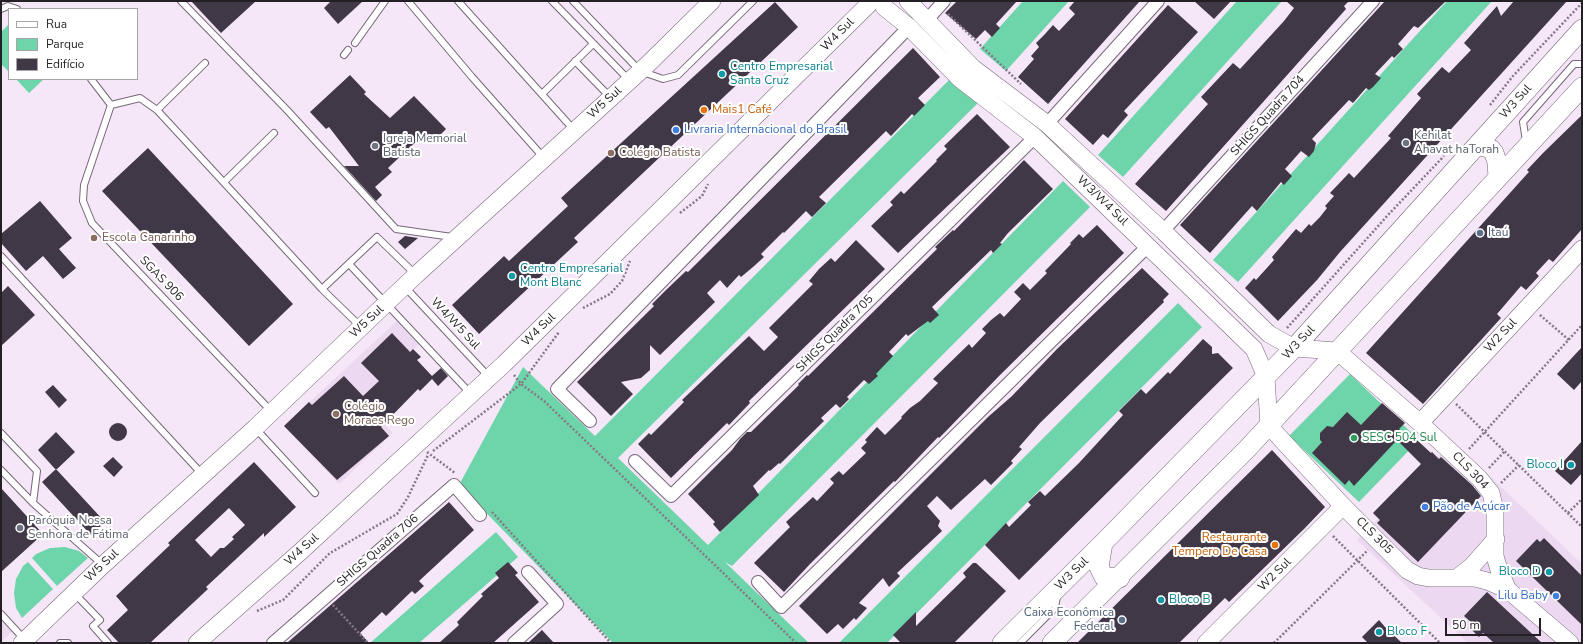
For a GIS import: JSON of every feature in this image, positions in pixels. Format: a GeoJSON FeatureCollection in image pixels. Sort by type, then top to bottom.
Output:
{"type":"FeatureCollection","features":[{"type":"Feature","properties":{"kind":"main road","name":"W5 Sul"},"geometry":{"type":"LineString","coordinates":[[24,642],[103,565],[272,412],[360,327],[635,76],[712,1]]}},
{"type":"Feature","properties":{"kind":"main road","name":"W3/W4 Sul"},"geometry":{"type":"LineString","coordinates":[[908,1],[973,68],[1047,124],[1099,174],[1163,231],[1269,334],[1294,348],[1337,351]]}},
{"type":"Feature","properties":{"kind":"main road","name":"W3/W4 Sul"},"geometry":{"type":"LineString","coordinates":[[879,3],[909,27],[960,79],[1035,137],[1254,349],[1266,377],[1269,426]]}},
{"type":"Feature","properties":{"kind":"main road","name":"W4 Sul"},"geometry":{"type":"LineString","coordinates":[[197,643],[299,553],[472,394],[879,3]]}},
{"type":"Feature","properties":{"kind":"main road","name":"W3 Sul"},"geometry":{"type":"LineString","coordinates":[[1002,643],[1104,543],[1294,348],[1478,146],[1582,29]]}},
{"type":"Feature","properties":{"kind":"main road"},"geometry":{"type":"LineString","coordinates":[[960,79],[973,68]]}},
{"type":"Feature","properties":{"kind":"main road"},"geometry":{"type":"LineString","coordinates":[[1052,643],[1120,578],[1269,426],[1582,87]]}},
{"type":"Feature","properties":{"kind":"main road"},"geometry":{"type":"LineString","coordinates":[[1478,146],[1490,149],[1494,153],[1497,162],[1498,178]]}},
{"type":"Feature","properties":{"kind":"main road"},"geometry":{"type":"LineString","coordinates":[[1088,187],[1099,174]]}},
{"type":"Feature","properties":{"kind":"main road","name":"W2 Sul"},"geometry":{"type":"LineString","coordinates":[[1420,423],[1582,249]]}},
{"type":"Feature","properties":{"kind":"main road"},"geometry":{"type":"LineString","coordinates":[[1208,303],[1222,290]]}},
{"type":"Feature","properties":{"kind":"main road","name":"CLS 304"},"geometry":{"type":"LineString","coordinates":[[1337,351],[1420,423],[1479,478],[1491,493],[1495,510],[1497,563],[1508,590]]}},
{"type":"Feature","properties":{"kind":"main road","name":"CLS 305"},"geometry":{"type":"LineString","coordinates":[[1269,426],[1343,506],[1407,570],[1418,576],[1429,578],[1458,577],[1487,581],[1508,590]]}},
{"type":"Feature","properties":{"kind":"main road","name":"W2 Sul"},"geometry":{"type":"LineString","coordinates":[[1206,643],[1343,506]]}},
{"type":"Feature","properties":{"kind":"main road"},"geometry":{"type":"LineString","coordinates":[[1458,577],[1485,552],[1496,539]]}},
{"type":"Feature","properties":{"kind":"main road"},"geometry":{"type":"LineString","coordinates":[[1104,543],[1098,560],[1098,567],[1104,577],[1120,578]]}},
{"type":"Feature","properties":{"kind":"main road"},"geometry":{"type":"LineString","coordinates":[[1508,590],[1570,643]]}},
{"type":"Feature","properties":{"kind":"street"},"geometry":{"type":"LineString","coordinates":[[1047,124],[1158,1]]}},
{"type":"Feature","properties":{"kind":"street","name":"SHIGS Quadra 704"},"geometry":{"type":"LineString","coordinates":[[1163,231],[1373,1]]}},
{"type":"Feature","properties":{"kind":"street"},"geometry":{"type":"LineString","coordinates":[[927,20],[942,3]]}},
{"type":"Feature","properties":{"kind":"street"},"geometry":{"type":"LineString","coordinates":[[590,421],[557,389],[909,27]]}},
{"type":"Feature","properties":{"kind":"street","name":"SHIGS Quadra 705"},"geometry":{"type":"LineString","coordinates":[[635,461],[670,496],[1035,137]]}},
{"type":"Feature","properties":{"kind":"street"},"geometry":{"type":"LineString","coordinates":[[758,582],[782,607],[1148,246]]}},
{"type":"Feature","properties":{"kind":"street","name":"SHIGS Quadra 706"},"geometry":{"type":"LineString","coordinates":[[273,643],[454,485],[484,511]]}},
{"type":"Feature","properties":{"kind":"street"},"geometry":{"type":"LineString","coordinates":[[514,643],[558,604],[528,572]]}},
{"type":"Feature","properties":{"kind":"lane"},"geometry":{"type":"LineString","coordinates":[[181,1],[287,110],[396,229],[458,238]]}},
{"type":"Feature","properties":{"kind":"lane"},"geometry":{"type":"LineString","coordinates":[[355,43],[385,1]]}},
{"type":"Feature","properties":{"kind":"lane"},"geometry":{"type":"LineString","coordinates":[[408,1],[472,77],[544,158]]}},
{"type":"Feature","properties":{"kind":"lane"},"geometry":{"type":"LineString","coordinates":[[458,1],[575,130]]}},
{"type":"Feature","properties":{"kind":"lane"},"geometry":{"type":"LineString","coordinates":[[552,1],[593,44],[635,76],[663,79],[678,75],[753,1]]}},
{"type":"Feature","properties":{"kind":"lane"},"geometry":{"type":"LineString","coordinates":[[573,1],[635,76]]}},
{"type":"Feature","properties":{"kind":"lane"},"geometry":{"type":"LineString","coordinates":[[1,9],[8,6],[14,8]]}},
{"type":"Feature","properties":{"kind":"lane"},"geometry":{"type":"LineString","coordinates":[[542,94],[593,44]]}},
{"type":"Feature","properties":{"kind":"lane"},"geometry":{"type":"LineString","coordinates":[[575,61],[611,98]]}},
{"type":"Feature","properties":{"kind":"lane"},"geometry":{"type":"LineString","coordinates":[[157,110],[205,63]]}},
{"type":"Feature","properties":{"kind":"lane"},"geometry":{"type":"LineString","coordinates":[[1527,146],[1523,122],[1574,64],[1582,64]]}},
{"type":"Feature","properties":{"kind":"lane"},"geometry":{"type":"LineString","coordinates":[[92,80],[111,105],[140,98],[157,110],[322,289],[360,327]]}},
{"type":"Feature","properties":{"kind":"lane","name":"SGAS 906"},"geometry":{"type":"LineString","coordinates":[[111,105],[84,184],[83,201],[92,223],[272,412]]}},
{"type":"Feature","properties":{"kind":"lane"},"geometry":{"type":"LineString","coordinates":[[224,182],[274,133]]}},
{"type":"Feature","properties":{"kind":"lane","name":"W4/W5 Sul"},"geometry":{"type":"LineString","coordinates":[[349,264],[378,238],[410,281],[490,377]]}},
{"type":"Feature","properties":{"kind":"lane"},"geometry":{"type":"LineString","coordinates":[[1,256],[203,475]]}},
{"type":"Feature","properties":{"kind":"lane"},"geometry":{"type":"LineString","coordinates":[[322,289],[349,264],[472,394]]}},
{"type":"Feature","properties":{"kind":"lane"},"geometry":{"type":"LineString","coordinates":[[254,428],[315,493]]}},
{"type":"Feature","properties":{"kind":"lane"},"geometry":{"type":"LineString","coordinates":[[1,433],[37,471],[33,503]]}},
{"type":"Feature","properties":{"kind":"lane"},"geometry":{"type":"LineString","coordinates":[[1,470],[33,503],[103,565]]}},
{"type":"Feature","properties":{"kind":"lane"},"geometry":{"type":"LineString","coordinates":[[1020,643],[1055,608],[1058,588]]}},
{"type":"Feature","properties":{"kind":"lane"},"geometry":{"type":"LineString","coordinates":[[74,593],[100,620],[93,626],[108,643]]}},
{"type":"Feature","properties":{"kind":"lane"},"geometry":{"type":"LineString","coordinates":[[1,614],[24,642]]}},
{"type":"Feature","properties":{"kind":"lane"},"geometry":{"type":"LineString","coordinates":[[60,643],[68,643]]}},
{"type":"Feature","properties":{"kind":"path"},"geometry":{"type":"LineString","coordinates":[[942,3],[1023,86]]}},
{"type":"Feature","properties":{"kind":"path"},"geometry":{"type":"LineString","coordinates":[[1486,110],[1513,76],[1582,3]]}},
{"type":"Feature","properties":{"kind":"path"},"geometry":{"type":"LineString","coordinates":[[1282,331],[1288,328],[1303,312],[1388,215],[1445,156]]}},
{"type":"Feature","properties":{"kind":"path"},"geometry":{"type":"LineString","coordinates":[[1529,306],[1569,340]]}},
{"type":"Feature","properties":{"kind":"path"},"geometry":{"type":"LineString","coordinates":[[1460,460],[1582,325]]}},
{"type":"Feature","properties":{"kind":"path"},"geometry":{"type":"LineString","coordinates":[[250,614],[283,600],[330,553],[397,514],[408,497],[429,454],[521,384],[544,401],[796,643]]}},
{"type":"Feature","properties":{"kind":"path"},"geometry":{"type":"LineString","coordinates":[[1446,394],[1582,527]]}},
{"type":"Feature","properties":{"kind":"path"},"geometry":{"type":"LineString","coordinates":[[1479,478],[1505,451]]}},
{"type":"Feature","properties":{"kind":"path"},"geometry":{"type":"LineString","coordinates":[[429,454],[456,474]]}},
{"type":"Feature","properties":{"kind":"path"},"geometry":{"type":"LineString","coordinates":[[1491,493],[1519,465]]}},
{"type":"Feature","properties":{"kind":"path"},"geometry":{"type":"LineString","coordinates":[[1568,513],[1582,499]]}},
{"type":"Feature","properties":{"kind":"path"},"geometry":{"type":"LineString","coordinates":[[484,511],[611,643]]}},
{"type":"Feature","properties":{"kind":"path"},"geometry":{"type":"LineString","coordinates":[[1323,527],[1440,643]]}},
{"type":"Feature","properties":{"kind":"path"},"geometry":{"type":"LineString","coordinates":[[1274,643],[1378,540]]}},
{"type":"Feature","properties":{"kind":"path"},"geometry":{"type":"LineString","coordinates":[[326,597],[368,643]]}},
{"type":"Feature","properties":{"kind":"shaded area","name":"Colégio Moraes Rego"},"geometry":{"type":"Polygon","coordinates":[[[397,321],[419,344],[361,398],[393,433],[339,484],[284,426],[397,321]]]}},
{"type":"Feature","properties":{"kind":"shaded area"},"geometry":{"type":"Polygon","coordinates":[[[1453,441],[1582,564],[1582,643],[1468,643],[1357,540],[1453,441]]]}},
{"type":"Feature","properties":{"kind":"shaded area"},"geometry":{"type":"Polygon","coordinates":[[[1,611],[16,628],[1,642],[1,611]]]}},
{"type":"Feature","properties":{"kind":"green space"},"geometry":{"type":"Polygon","coordinates":[[[1023,1],[1069,1],[1006,71],[980,49],[1023,1]]]}},
{"type":"Feature","properties":{"kind":"green space"},"geometry":{"type":"Polygon","coordinates":[[[1237,1],[1282,1],[1123,177],[1098,155],[1237,1]]]}},
{"type":"Feature","properties":{"kind":"green space"},"geometry":{"type":"Polygon","coordinates":[[[1447,1],[1492,1],[1238,282],[1213,260],[1447,1]]]}},
{"type":"Feature","properties":{"kind":"green space"},"geometry":{"type":"Polygon","coordinates":[[[8,25],[8,71],[1,64],[1,32],[8,25]]]}},
{"type":"Feature","properties":{"kind":"green space"},"geometry":{"type":"Polygon","coordinates":[[[953,76],[979,102],[618,458],[708,545],[1063,181],[1090,207],[732,566],[725,562],[809,643],[613,643],[459,485],[523,367],[595,436],[953,76]]]}},
{"type":"Feature","properties":{"kind":"green space"},"geometry":{"type":"Polygon","coordinates":[[[17,80],[43,80],[29,93],[17,80]]]}},
{"type":"Feature","properties":{"kind":"green space"},"geometry":{"type":"Polygon","coordinates":[[[1178,303],[1202,327],[887,643],[839,643],[1178,303]]]}},
{"type":"Feature","properties":{"kind":"green space","name":"SESC 504 Sul"},"geometry":{"type":"Polygon","coordinates":[[[1350,374],[1419,440],[1359,502],[1289,436],[1350,374]]]}},
{"type":"Feature","properties":{"kind":"green space"},"geometry":{"type":"Polygon","coordinates":[[[496,532],[518,557],[419,643],[370,643],[496,532]]]}},
{"type":"Feature","properties":{"kind":"green space"},"geometry":{"type":"Polygon","coordinates":[[[65,547],[79,551],[88,558],[57,586],[32,558],[36,554],[50,548],[65,547]]]}},
{"type":"Feature","properties":{"kind":"green space"},"geometry":{"type":"Polygon","coordinates":[[[28,562],[53,589],[22,618],[16,608],[14,593],[16,579],[23,566],[28,562]]]}},
{"type":"Feature","properties":{"kind":"building"},"geometry":{"type":"Polygon","coordinates":[[[191,1],[256,1],[221,33],[191,1]]]}},
{"type":"Feature","properties":{"kind":"building"},"geometry":{"type":"Polygon","coordinates":[[[331,1],[363,1],[338,24],[324,8],[331,1]]]}},
{"type":"Feature","properties":{"kind":"building"},"geometry":{"type":"Polygon","coordinates":[[[957,1],[1017,1],[996,24],[1000,28],[992,37],[985,30],[976,39],[945,13],[957,1]]]}},
{"type":"Feature","properties":{"kind":"building"},"geometry":{"type":"Polygon","coordinates":[[[1075,1],[1140,1],[1048,104],[1018,77],[1034,59],[1031,56],[1039,47],[1036,43],[1053,25],[1059,31],[1075,14],[1069,8],[1075,1]]]}},
{"type":"Feature","properties":{"kind":"building"},"geometry":{"type":"Polygon","coordinates":[[[1194,1],[1231,1],[1214,19],[1194,1]]]}},
{"type":"Feature","properties":{"kind":"building"},"geometry":{"type":"Polygon","coordinates":[[[1286,1],[1349,1],[1344,6],[1346,9],[1166,211],[1135,184],[1208,104],[1201,97],[1233,63],[1240,69],[1284,21],[1294,8],[1286,1]]]}},
{"type":"Feature","properties":{"kind":"building"},"geometry":{"type":"Polygon","coordinates":[[[1385,1],[1446,1],[1418,28],[1414,26],[1398,44],[1403,49],[1394,58],[1392,56],[1375,74],[1381,78],[1373,87],[1369,90],[1366,88],[1353,103],[1349,100],[1312,139],[1316,143],[1314,151],[1309,157],[1301,151],[1285,169],[1292,176],[1284,185],[1281,182],[1257,211],[1252,206],[1210,253],[1180,225],[1385,1]]]}},
{"type":"Feature","properties":{"kind":"building"},"geometry":{"type":"Polygon","coordinates":[[[1514,1],[1567,1],[1340,252],[1317,280],[1278,321],[1245,288],[1254,278],[1256,280],[1274,260],[1272,257],[1296,229],[1301,233],[1309,224],[1311,226],[1320,217],[1327,208],[1325,206],[1334,196],[1330,193],[1349,173],[1354,178],[1391,138],[1388,136],[1421,98],[1417,94],[1442,67],[1449,73],[1471,50],[1464,43],[1497,6],[1501,16],[1514,1]]]}},
{"type":"Feature","properties":{"kind":"building"},"geometry":{"type":"Polygon","coordinates":[[[775,2],[798,27],[574,238],[578,242],[479,334],[452,305],[504,256],[509,261],[568,206],[561,198],[775,2]]]}},
{"type":"Feature","properties":{"kind":"building"},"geometry":{"type":"Polygon","coordinates":[[[1168,5],[1198,32],[1124,111],[1128,115],[1108,138],[1103,134],[1093,145],[1065,119],[1168,5]]]}},
{"type":"Feature","properties":{"kind":"building"},"geometry":{"type":"Polygon","coordinates":[[[913,48],[940,77],[918,98],[925,105],[914,116],[912,114],[891,136],[886,131],[819,197],[826,203],[812,217],[806,211],[761,254],[764,257],[741,277],[739,275],[727,288],[720,280],[707,293],[715,302],[660,355],[650,345],[650,370],[641,378],[621,382],[633,394],[611,416],[577,382],[654,306],[652,304],[666,290],[686,271],[688,272],[913,48]]]}},
{"type":"Feature","properties":{"kind":"building","name":"Igreja Memorial Batista"},"geometry":{"type":"Polygon","coordinates":[[[350,75],[366,92],[364,94],[390,118],[414,96],[446,129],[432,143],[424,134],[388,168],[392,172],[375,187],[382,195],[376,201],[344,166],[359,166],[329,127],[326,129],[310,112],[350,75]]]}},
{"type":"Feature","properties":{"kind":"building"},"geometry":{"type":"Polygon","coordinates":[[[977,114],[1010,147],[898,253],[871,226],[893,205],[890,202],[901,191],[904,194],[937,161],[936,160],[947,149],[944,146],[977,114]]]}},
{"type":"Feature","properties":{"kind":"building"},"geometry":{"type":"Polygon","coordinates":[[[1582,115],[1582,229],[1553,262],[1549,259],[1536,273],[1539,276],[1526,290],[1521,286],[1497,314],[1501,318],[1423,404],[1366,353],[1529,172],[1527,170],[1582,115]]]}},
{"type":"Feature","properties":{"kind":"building"},"geometry":{"type":"Polygon","coordinates":[[[148,148],[293,304],[249,346],[102,191],[148,148]]]}},
{"type":"Feature","properties":{"kind":"building"},"geometry":{"type":"Polygon","coordinates":[[[1024,160],[1053,189],[1008,233],[1000,243],[1002,244],[993,253],[991,250],[932,307],[939,315],[930,323],[928,321],[908,336],[906,334],[889,352],[893,356],[876,374],[878,376],[869,384],[864,380],[847,397],[849,399],[840,408],[836,404],[821,418],[824,421],[780,464],[779,463],[770,471],[769,470],[753,486],[759,495],[720,532],[713,524],[715,522],[688,494],[732,450],[747,432],[751,432],[799,385],[798,384],[807,375],[808,376],[937,249],[935,247],[953,230],[954,231],[1024,160]]]}},
{"type":"Feature","properties":{"kind":"building"},"geometry":{"type":"Polygon","coordinates":[[[40,201],[72,238],[59,249],[76,268],[63,279],[43,256],[26,271],[1,243],[1,234],[40,201]]]}},
{"type":"Feature","properties":{"kind":"building"},"geometry":{"type":"Polygon","coordinates":[[[1097,225],[1124,253],[999,376],[939,438],[938,437],[895,482],[894,481],[810,564],[784,592],[754,563],[790,527],[786,522],[813,497],[817,501],[834,483],[830,479],[839,471],[843,475],[866,453],[861,448],[867,442],[865,440],[877,427],[885,435],[910,408],[920,401],[938,383],[933,379],[969,344],[972,348],[986,333],[982,329],[991,320],[1000,313],[1004,317],[1021,299],[1014,292],[1023,283],[1030,290],[1047,273],[1045,271],[1079,234],[1083,238],[1097,225]]]}},
{"type":"Feature","properties":{"kind":"building"},"geometry":{"type":"Polygon","coordinates":[[[405,236],[418,238],[405,249],[398,242],[405,236]]]}},
{"type":"Feature","properties":{"kind":"building"},"geometry":{"type":"Polygon","coordinates":[[[856,240],[885,269],[749,401],[750,403],[729,425],[727,423],[671,478],[638,444],[649,433],[651,435],[684,402],[682,400],[749,336],[764,351],[778,337],[769,328],[813,284],[809,281],[819,269],[831,258],[835,262],[856,240]]]}},
{"type":"Feature","properties":{"kind":"building"},"geometry":{"type":"Polygon","coordinates":[[[1142,268],[1169,294],[1163,300],[1164,302],[1040,423],[1019,447],[1022,449],[1011,461],[1013,463],[991,485],[985,479],[951,510],[937,496],[927,506],[940,521],[938,526],[942,531],[897,573],[900,576],[889,587],[883,578],[859,603],[867,608],[856,620],[854,618],[843,629],[838,624],[827,634],[799,606],[988,417],[1012,396],[1057,349],[1142,268]]]}},
{"type":"Feature","properties":{"kind":"building"},"geometry":{"type":"Polygon","coordinates":[[[8,286],[35,315],[1,346],[1,293],[8,286]]]}},
{"type":"Feature","properties":{"kind":"building","name":"Colégio Moraes Rego"},"geometry":{"type":"Polygon","coordinates":[[[392,333],[410,352],[413,349],[421,357],[417,360],[432,376],[441,368],[448,376],[438,386],[432,379],[420,391],[418,389],[381,427],[389,436],[337,480],[284,426],[309,402],[312,405],[344,376],[363,396],[379,381],[361,363],[392,333]]]}},
{"type":"Feature","properties":{"kind":"building"},"geometry":{"type":"Polygon","coordinates":[[[1203,339],[1212,347],[1212,354],[1218,353],[1233,368],[1019,580],[985,545],[1006,523],[1009,527],[1031,505],[1028,502],[1040,491],[1045,496],[1079,463],[1123,415],[1119,411],[1141,389],[1146,394],[1168,372],[1170,374],[1203,339]]]}},
{"type":"Feature","properties":{"kind":"building"},"geometry":{"type":"Polygon","coordinates":[[[1582,347],[1582,381],[1574,390],[1557,374],[1582,347]]]}},
{"type":"Feature","properties":{"kind":"building"},"geometry":{"type":"Polygon","coordinates":[[[53,385],[67,400],[59,408],[45,392],[53,385]]]}},
{"type":"Feature","properties":{"kind":"building"},"geometry":{"type":"Polygon","coordinates":[[[1382,403],[1405,423],[1399,429],[1418,441],[1439,459],[1441,457],[1472,485],[1481,496],[1418,562],[1377,523],[1380,520],[1373,513],[1421,464],[1397,440],[1354,486],[1349,480],[1345,485],[1312,453],[1322,442],[1320,440],[1320,433],[1327,426],[1333,427],[1347,412],[1361,425],[1382,403]]]}},
{"type":"Feature","properties":{"kind":"building"},"geometry":{"type":"Polygon","coordinates":[[[118,423],[124,426],[127,432],[124,438],[118,441],[112,438],[109,432],[112,426],[118,423]]]}},
{"type":"Feature","properties":{"kind":"building"},"geometry":{"type":"Polygon","coordinates":[[[56,432],[75,452],[56,470],[38,450],[56,432]]]}},
{"type":"Feature","properties":{"kind":"building","name":"Bloco I"},"geometry":{"type":"Polygon","coordinates":[[[1582,441],[1582,473],[1571,485],[1555,471],[1582,441]]]}},
{"type":"Feature","properties":{"kind":"building"},"geometry":{"type":"Polygon","coordinates":[[[1272,450],[1325,507],[1305,528],[1229,602],[1225,598],[1179,643],[1077,643],[1272,450]]]}},
{"type":"Feature","properties":{"kind":"building"},"geometry":{"type":"Polygon","coordinates":[[[113,457],[123,467],[114,477],[103,466],[113,457]]]}},
{"type":"Feature","properties":{"kind":"building"},"geometry":{"type":"Polygon","coordinates":[[[254,462],[296,507],[264,537],[264,533],[206,587],[208,589],[150,643],[119,643],[107,630],[128,610],[116,596],[170,545],[168,543],[254,462]],[[229,508],[195,540],[211,557],[220,548],[224,548],[234,539],[232,537],[245,525],[229,508]]]}},
{"type":"Feature","properties":{"kind":"building"},"geometry":{"type":"Polygon","coordinates":[[[56,469],[105,522],[91,535],[42,482],[56,469]]]}},
{"type":"Feature","properties":{"kind":"building","name":"Paróquia Nossa Senhora de Fátima"},"geometry":{"type":"Polygon","coordinates":[[[1,488],[43,534],[1,572],[1,488]]]}},
{"type":"Feature","properties":{"kind":"building"},"geometry":{"type":"Polygon","coordinates":[[[449,502],[474,530],[419,581],[424,586],[415,594],[412,591],[386,616],[382,612],[360,633],[369,643],[287,643],[449,502]]]}},
{"type":"Feature","properties":{"kind":"building","name":"Bloco D"},"geometry":{"type":"Polygon","coordinates":[[[1544,538],[1582,576],[1582,625],[1516,561],[1537,539],[1540,542],[1544,538]]]}},
{"type":"Feature","properties":{"kind":"building"},"geometry":{"type":"Polygon","coordinates":[[[508,562],[518,573],[515,575],[539,602],[493,643],[439,643],[459,625],[457,622],[483,596],[481,594],[499,578],[495,573],[508,562]]]}},
{"type":"Feature","properties":{"kind":"building"},"geometry":{"type":"Polygon","coordinates":[[[973,563],[976,563],[1006,591],[954,643],[901,643],[893,635],[916,612],[916,626],[966,577],[963,573],[973,563]]]}},
{"type":"Feature","properties":{"kind":"building","name":"Bloco D"},"geometry":{"type":"Polygon","coordinates":[[[1487,592],[1542,643],[1494,643],[1483,633],[1479,637],[1469,627],[1472,623],[1464,616],[1487,592]]]}},
{"type":"Feature","properties":{"kind":"building","name":"Bloco F"},"geometry":{"type":"Polygon","coordinates":[[[1379,620],[1402,643],[1368,643],[1362,637],[1379,620]]]}},
{"type":"Feature","properties":{"kind":"building"},"geometry":{"type":"Polygon","coordinates":[[[542,630],[554,643],[528,643],[542,630]]]}},
{"type":"Feature","properties":{"kind":"place","name":"Centro Empresarial Santa Cruz"},"geometry":{"type":"Point","coordinates":[722,74]}},
{"type":"Feature","properties":{"kind":"place","name":"Mais1 Café"},"geometry":{"type":"Point","coordinates":[704,110]}},
{"type":"Feature","properties":{"kind":"place","name":"Livraria Internacional do Brasil"},"geometry":{"type":"Point","coordinates":[676,130]}},
{"type":"Feature","properties":{"kind":"place","name":"Kehilat Ahavat haTorah"},"geometry":{"type":"Point","coordinates":[1406,143]}},
{"type":"Feature","properties":{"kind":"place","name":"Igreja Memorial Batista"},"geometry":{"type":"Point","coordinates":[375,146]}},
{"type":"Feature","properties":{"kind":"place","name":"Colégio Batista"},"geometry":{"type":"Point","coordinates":[611,153]}},
{"type":"Feature","properties":{"kind":"place","name":"Itaú"},"geometry":{"type":"Point","coordinates":[1480,233]}},
{"type":"Feature","properties":{"kind":"place","name":"Escola Canarinho"},"geometry":{"type":"Point","coordinates":[94,238]}},
{"type":"Feature","properties":{"kind":"place","name":"Centro Empresarial Mont Blanc"},"geometry":{"type":"Point","coordinates":[512,276]}},
{"type":"Feature","properties":{"kind":"place","name":"Colégio Moraes Rego"},"geometry":{"type":"Point","coordinates":[336,414]}},
{"type":"Feature","properties":{"kind":"place","name":"SESC 504 Sul"},"geometry":{"type":"Point","coordinates":[1354,438]}},
{"type":"Feature","properties":{"kind":"place","name":"Bloco I"},"geometry":{"type":"Point","coordinates":[1571,465]}},
{"type":"Feature","properties":{"kind":"place","name":"Pão de Açúcar"},"geometry":{"type":"Point","coordinates":[1425,507]}},
{"type":"Feature","properties":{"kind":"place","name":"Paróquia Nossa Senhora de Fátima"},"geometry":{"type":"Point","coordinates":[20,528]}},
{"type":"Feature","properties":{"kind":"place","name":"Restaurante Tempero De Casa"},"geometry":{"type":"Point","coordinates":[1275,545]}},
{"type":"Feature","properties":{"kind":"place","name":"Bloco D"},"geometry":{"type":"Point","coordinates":[1549,572]}},
{"type":"Feature","properties":{"kind":"place","name":"Lilu Baby"},"geometry":{"type":"Point","coordinates":[1556,596]}},
{"type":"Feature","properties":{"kind":"place","name":"Bloco B"},"geometry":{"type":"Point","coordinates":[1161,600]}},
{"type":"Feature","properties":{"kind":"place","name":"Caixa Econômica Federal"},"geometry":{"type":"Point","coordinates":[1122,620]}},
{"type":"Feature","properties":{"kind":"place","name":"Bloco F"},"geometry":{"type":"Point","coordinates":[1379,632]}}]}
